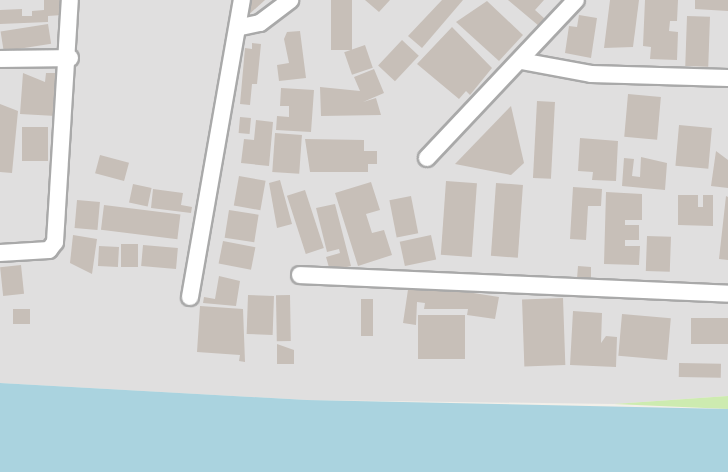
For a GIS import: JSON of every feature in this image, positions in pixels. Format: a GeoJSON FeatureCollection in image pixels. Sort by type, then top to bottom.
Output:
{"type":"FeatureCollection","features":[{"type":"Feature","properties":{"kind":"street"},"geometry":{"type":"LineString","coordinates":[[0,253],[54,248],[70,58],[70,0]]}},
{"type":"Feature","properties":{"kind":"street"},"geometry":{"type":"LineString","coordinates":[[190,297],[241,27],[242,0]]}},
{"type":"Feature","properties":{"kind":"street"},"geometry":{"type":"LineString","coordinates":[[241,27],[260,23],[290,0]]}},
{"type":"Feature","properties":{"kind":"street"},"geometry":{"type":"LineString","coordinates":[[427,158],[576,0]]}},
{"type":"Feature","properties":{"kind":"street"},"geometry":{"type":"LineString","coordinates":[[0,59],[70,58]]}},
{"type":"Feature","properties":{"kind":"street"},"geometry":{"type":"LineString","coordinates":[[520,61],[591,74],[728,78]]}},
{"type":"Feature","properties":{"kind":"street"},"geometry":{"type":"LineString","coordinates":[[300,274],[728,294]]}},
{"type":"Feature","properties":{"kind":"shaded area"},"geometry":{"type":"Polygon","coordinates":[[[0,0],[728,0],[728,396],[614,404],[307,400],[0,383],[0,0]]]}},
{"type":"Feature","properties":{"kind":"green space"},"geometry":{"type":"Polygon","coordinates":[[[728,396],[728,409],[614,404],[728,396]]]}},
{"type":"Feature","properties":{"kind":"water"},"geometry":{"type":"Polygon","coordinates":[[[0,383],[307,400],[728,409],[728,472],[0,472],[0,383]]]}},
{"type":"Feature","properties":{"kind":"building"},"geometry":{"type":"Polygon","coordinates":[[[44,0],[61,0],[62,15],[48,16],[48,22],[0,24],[0,10],[22,9],[22,16],[32,16],[32,11],[44,10],[44,0]]]}},
{"type":"Feature","properties":{"kind":"building"},"geometry":{"type":"Polygon","coordinates":[[[246,0],[265,0],[245,18],[246,0]]]}},
{"type":"Feature","properties":{"kind":"building"},"geometry":{"type":"Polygon","coordinates":[[[331,0],[352,0],[352,50],[331,50],[331,0]]]}},
{"type":"Feature","properties":{"kind":"building"},"geometry":{"type":"Polygon","coordinates":[[[365,0],[390,0],[379,12],[365,0]]]}},
{"type":"Feature","properties":{"kind":"building"},"geometry":{"type":"Polygon","coordinates":[[[442,0],[463,0],[422,48],[408,36],[442,0]]]}},
{"type":"Feature","properties":{"kind":"building"},"geometry":{"type":"Polygon","coordinates":[[[508,0],[544,0],[535,10],[545,19],[539,26],[508,0]]]}},
{"type":"Feature","properties":{"kind":"building"},"geometry":{"type":"Polygon","coordinates":[[[610,0],[639,0],[633,47],[604,48],[610,0]]]}},
{"type":"Feature","properties":{"kind":"building"},"geometry":{"type":"Polygon","coordinates":[[[645,0],[678,0],[677,21],[670,21],[669,31],[678,32],[677,60],[650,59],[651,47],[643,46],[645,0]]]}},
{"type":"Feature","properties":{"kind":"building"},"geometry":{"type":"Polygon","coordinates":[[[695,0],[728,0],[728,11],[695,9],[695,0]]]}},
{"type":"Feature","properties":{"kind":"building"},"geometry":{"type":"Polygon","coordinates":[[[487,1],[523,35],[499,61],[456,22],[487,1]]]}},
{"type":"Feature","properties":{"kind":"building"},"geometry":{"type":"Polygon","coordinates":[[[579,15],[597,18],[591,58],[565,53],[569,26],[577,27],[579,15]]]}},
{"type":"Feature","properties":{"kind":"building"},"geometry":{"type":"Polygon","coordinates":[[[687,16],[710,17],[708,67],[685,66],[687,16]]]}},
{"type":"Feature","properties":{"kind":"building"},"geometry":{"type":"Polygon","coordinates":[[[48,24],[51,44],[4,51],[1,32],[48,24]]]}},
{"type":"Feature","properties":{"kind":"building"},"geometry":{"type":"Polygon","coordinates":[[[452,27],[492,68],[470,95],[466,91],[459,99],[417,64],[452,27]]]}},
{"type":"Feature","properties":{"kind":"building"},"geometry":{"type":"Polygon","coordinates":[[[300,31],[306,78],[279,81],[277,65],[289,63],[284,39],[287,32],[300,31]]]}},
{"type":"Feature","properties":{"kind":"building"},"geometry":{"type":"Polygon","coordinates":[[[402,40],[419,56],[395,81],[378,66],[402,40]]]}},
{"type":"Feature","properties":{"kind":"building"},"geometry":{"type":"Polygon","coordinates":[[[252,43],[261,44],[257,84],[252,84],[250,105],[240,104],[245,48],[252,49],[252,43]]]}},
{"type":"Feature","properties":{"kind":"building"},"geometry":{"type":"Polygon","coordinates":[[[365,45],[373,68],[352,75],[344,52],[365,45]]]}},
{"type":"Feature","properties":{"kind":"building"},"geometry":{"type":"Polygon","coordinates":[[[374,69],[384,93],[363,102],[376,98],[381,115],[321,116],[320,87],[360,91],[354,77],[374,69]]]}},
{"type":"Feature","properties":{"kind":"building"},"geometry":{"type":"Polygon","coordinates":[[[23,73],[45,82],[46,73],[58,73],[56,116],[20,114],[23,73]]]}},
{"type":"Feature","properties":{"kind":"building"},"geometry":{"type":"Polygon","coordinates":[[[281,88],[314,90],[311,132],[276,130],[277,116],[289,117],[289,106],[280,106],[281,88]]]}},
{"type":"Feature","properties":{"kind":"building"},"geometry":{"type":"Polygon","coordinates":[[[628,94],[661,97],[657,140],[624,137],[628,94]]]}},
{"type":"Feature","properties":{"kind":"building"},"geometry":{"type":"Polygon","coordinates":[[[537,101],[555,102],[551,179],[533,178],[537,101]]]}},
{"type":"Feature","properties":{"kind":"building"},"geometry":{"type":"Polygon","coordinates":[[[0,104],[18,111],[12,173],[0,172],[0,104]]]}},
{"type":"Feature","properties":{"kind":"building"},"geometry":{"type":"Polygon","coordinates":[[[511,106],[524,163],[511,175],[455,164],[511,106]]]}},
{"type":"Feature","properties":{"kind":"building"},"geometry":{"type":"Polygon","coordinates":[[[240,117],[251,118],[250,134],[239,133],[240,117]]]}},
{"type":"Feature","properties":{"kind":"building"},"geometry":{"type":"Polygon","coordinates":[[[256,120],[273,122],[269,166],[241,163],[244,139],[254,140],[256,120]]]}},
{"type":"Feature","properties":{"kind":"building"},"geometry":{"type":"Polygon","coordinates":[[[679,125],[712,128],[708,169],[675,166],[679,125]]]}},
{"type":"Feature","properties":{"kind":"building"},"geometry":{"type":"Polygon","coordinates":[[[22,127],[48,127],[48,161],[22,161],[22,127]]]}},
{"type":"Feature","properties":{"kind":"building"},"geometry":{"type":"Polygon","coordinates":[[[275,133],[302,135],[299,174],[272,172],[275,133]]]}},
{"type":"Feature","properties":{"kind":"building"},"geometry":{"type":"Polygon","coordinates":[[[580,138],[618,141],[616,181],[592,180],[593,172],[578,171],[580,138]]]}},
{"type":"Feature","properties":{"kind":"building"},"geometry":{"type":"Polygon","coordinates":[[[305,139],[364,140],[364,151],[377,151],[377,164],[368,164],[368,172],[310,172],[305,139]]]}},
{"type":"Feature","properties":{"kind":"building"},"geometry":{"type":"Polygon","coordinates":[[[716,151],[728,160],[728,188],[711,186],[716,151]]]}},
{"type":"Feature","properties":{"kind":"building"},"geometry":{"type":"Polygon","coordinates":[[[100,155],[129,163],[124,181],[95,173],[100,155]]]}},
{"type":"Feature","properties":{"kind":"building"},"geometry":{"type":"Polygon","coordinates":[[[641,157],[667,163],[665,190],[622,186],[624,158],[634,159],[632,176],[640,177],[641,157]]]}},
{"type":"Feature","properties":{"kind":"building"},"geometry":{"type":"Polygon","coordinates":[[[239,176],[266,181],[260,210],[234,206],[239,176]]]}},
{"type":"Feature","properties":{"kind":"building"},"geometry":{"type":"Polygon","coordinates":[[[280,180],[292,224],[277,228],[269,183],[280,180]]]}},
{"type":"Feature","properties":{"kind":"building"},"geometry":{"type":"Polygon","coordinates":[[[446,181],[477,183],[472,257],[441,255],[446,181]]]}},
{"type":"Feature","properties":{"kind":"building"},"geometry":{"type":"Polygon","coordinates":[[[371,182],[380,210],[366,214],[372,233],[384,230],[392,255],[358,266],[335,193],[371,182]]]}},
{"type":"Feature","properties":{"kind":"building"},"geometry":{"type":"Polygon","coordinates":[[[496,183],[523,185],[518,258],[491,256],[496,183]]]}},
{"type":"Feature","properties":{"kind":"building"},"geometry":{"type":"Polygon","coordinates":[[[133,184],[152,188],[148,207],[129,203],[133,184]]]}},
{"type":"Feature","properties":{"kind":"building"},"geometry":{"type":"Polygon","coordinates":[[[573,187],[602,189],[601,206],[588,206],[586,240],[570,239],[573,187]]]}},
{"type":"Feature","properties":{"kind":"building"},"geometry":{"type":"Polygon","coordinates":[[[153,189],[183,193],[181,205],[192,207],[191,213],[151,208],[153,189]]]}},
{"type":"Feature","properties":{"kind":"building"},"geometry":{"type":"Polygon","coordinates":[[[305,190],[324,248],[306,254],[287,196],[305,190]]]}},
{"type":"Feature","properties":{"kind":"building"},"geometry":{"type":"Polygon","coordinates":[[[606,192],[642,194],[642,220],[625,220],[625,225],[639,225],[639,240],[625,240],[625,246],[640,246],[639,265],[604,264],[606,192]]]}},
{"type":"Feature","properties":{"kind":"building"},"geometry":{"type":"Polygon","coordinates":[[[678,195],[698,195],[698,207],[703,207],[703,195],[713,195],[713,226],[678,225],[678,195]]]}},
{"type":"Feature","properties":{"kind":"building"},"geometry":{"type":"Polygon","coordinates":[[[411,196],[418,233],[397,237],[389,200],[411,196]]]}},
{"type":"Feature","properties":{"kind":"building"},"geometry":{"type":"Polygon","coordinates":[[[726,196],[728,197],[728,260],[719,259],[726,196]]]}},
{"type":"Feature","properties":{"kind":"building"},"geometry":{"type":"Polygon","coordinates":[[[77,200],[100,202],[97,230],[75,228],[77,200]]]}},
{"type":"Feature","properties":{"kind":"building"},"geometry":{"type":"Polygon","coordinates":[[[335,204],[351,266],[330,271],[326,257],[340,253],[339,249],[327,252],[316,208],[335,204]]]}},
{"type":"Feature","properties":{"kind":"building"},"geometry":{"type":"Polygon","coordinates":[[[104,205],[180,214],[177,239],[101,230],[104,205]]]}},
{"type":"Feature","properties":{"kind":"building"},"geometry":{"type":"Polygon","coordinates":[[[229,210],[259,215],[254,242],[225,238],[229,210]]]}},
{"type":"Feature","properties":{"kind":"building"},"geometry":{"type":"Polygon","coordinates":[[[73,235],[97,239],[92,274],[70,263],[73,235]]]}},
{"type":"Feature","properties":{"kind":"building"},"geometry":{"type":"Polygon","coordinates":[[[431,235],[436,259],[405,266],[400,242],[431,235]]]}},
{"type":"Feature","properties":{"kind":"building"},"geometry":{"type":"Polygon","coordinates":[[[647,236],[671,237],[670,272],[646,271],[647,236]]]}},
{"type":"Feature","properties":{"kind":"building"},"geometry":{"type":"Polygon","coordinates":[[[223,241],[255,247],[251,270],[219,264],[223,241]]]}},
{"type":"Feature","properties":{"kind":"building"},"geometry":{"type":"Polygon","coordinates":[[[121,244],[138,244],[138,267],[121,267],[121,244]]]}},
{"type":"Feature","properties":{"kind":"building"},"geometry":{"type":"Polygon","coordinates":[[[143,245],[178,248],[176,269],[141,266],[143,245]]]}},
{"type":"Feature","properties":{"kind":"building"},"geometry":{"type":"Polygon","coordinates":[[[99,246],[119,247],[118,267],[98,266],[99,246]]]}},
{"type":"Feature","properties":{"kind":"building"},"geometry":{"type":"Polygon","coordinates":[[[21,265],[24,294],[3,296],[0,267],[21,265]]]}},
{"type":"Feature","properties":{"kind":"building"},"geometry":{"type":"Polygon","coordinates":[[[578,266],[591,267],[591,279],[577,279],[578,266]]]}},
{"type":"Feature","properties":{"kind":"building"},"geometry":{"type":"Polygon","coordinates":[[[219,276],[240,281],[236,306],[203,303],[204,297],[215,299],[219,276]]]}},
{"type":"Feature","properties":{"kind":"building"},"geometry":{"type":"Polygon","coordinates":[[[409,283],[499,297],[495,319],[467,315],[468,309],[424,309],[425,303],[417,302],[416,325],[403,323],[409,283]]]}},
{"type":"Feature","properties":{"kind":"building"},"geometry":{"type":"Polygon","coordinates":[[[248,295],[274,296],[273,335],[247,334],[248,295]]]}},
{"type":"Feature","properties":{"kind":"building"},"geometry":{"type":"Polygon","coordinates":[[[276,295],[290,295],[291,341],[277,341],[276,295]]]}},
{"type":"Feature","properties":{"kind":"building"},"geometry":{"type":"Polygon","coordinates":[[[563,298],[565,365],[524,366],[522,299],[563,298]]]}},
{"type":"Feature","properties":{"kind":"building"},"geometry":{"type":"Polygon","coordinates":[[[361,299],[373,299],[373,336],[361,336],[361,299]]]}},
{"type":"Feature","properties":{"kind":"building"},"geometry":{"type":"Polygon","coordinates":[[[200,306],[243,309],[245,362],[239,361],[240,355],[197,352],[200,306]]]}},
{"type":"Feature","properties":{"kind":"building"},"geometry":{"type":"Polygon","coordinates":[[[13,309],[30,309],[30,324],[13,324],[13,309]]]}},
{"type":"Feature","properties":{"kind":"building"},"geometry":{"type":"Polygon","coordinates":[[[573,311],[602,313],[601,343],[606,336],[617,337],[616,367],[570,365],[573,311]]]}},
{"type":"Feature","properties":{"kind":"building"},"geometry":{"type":"Polygon","coordinates":[[[622,314],[671,318],[667,360],[618,356],[622,314]]]}},
{"type":"Feature","properties":{"kind":"building"},"geometry":{"type":"Polygon","coordinates":[[[418,315],[465,315],[465,359],[418,359],[418,315]]]}},
{"type":"Feature","properties":{"kind":"building"},"geometry":{"type":"Polygon","coordinates":[[[691,318],[728,318],[728,344],[691,344],[691,318]]]}},
{"type":"Feature","properties":{"kind":"building"},"geometry":{"type":"Polygon","coordinates":[[[277,344],[294,350],[294,364],[277,364],[277,344]]]}},
{"type":"Feature","properties":{"kind":"building"},"geometry":{"type":"Polygon","coordinates":[[[679,363],[721,364],[721,378],[679,377],[679,363]]]}}]}
